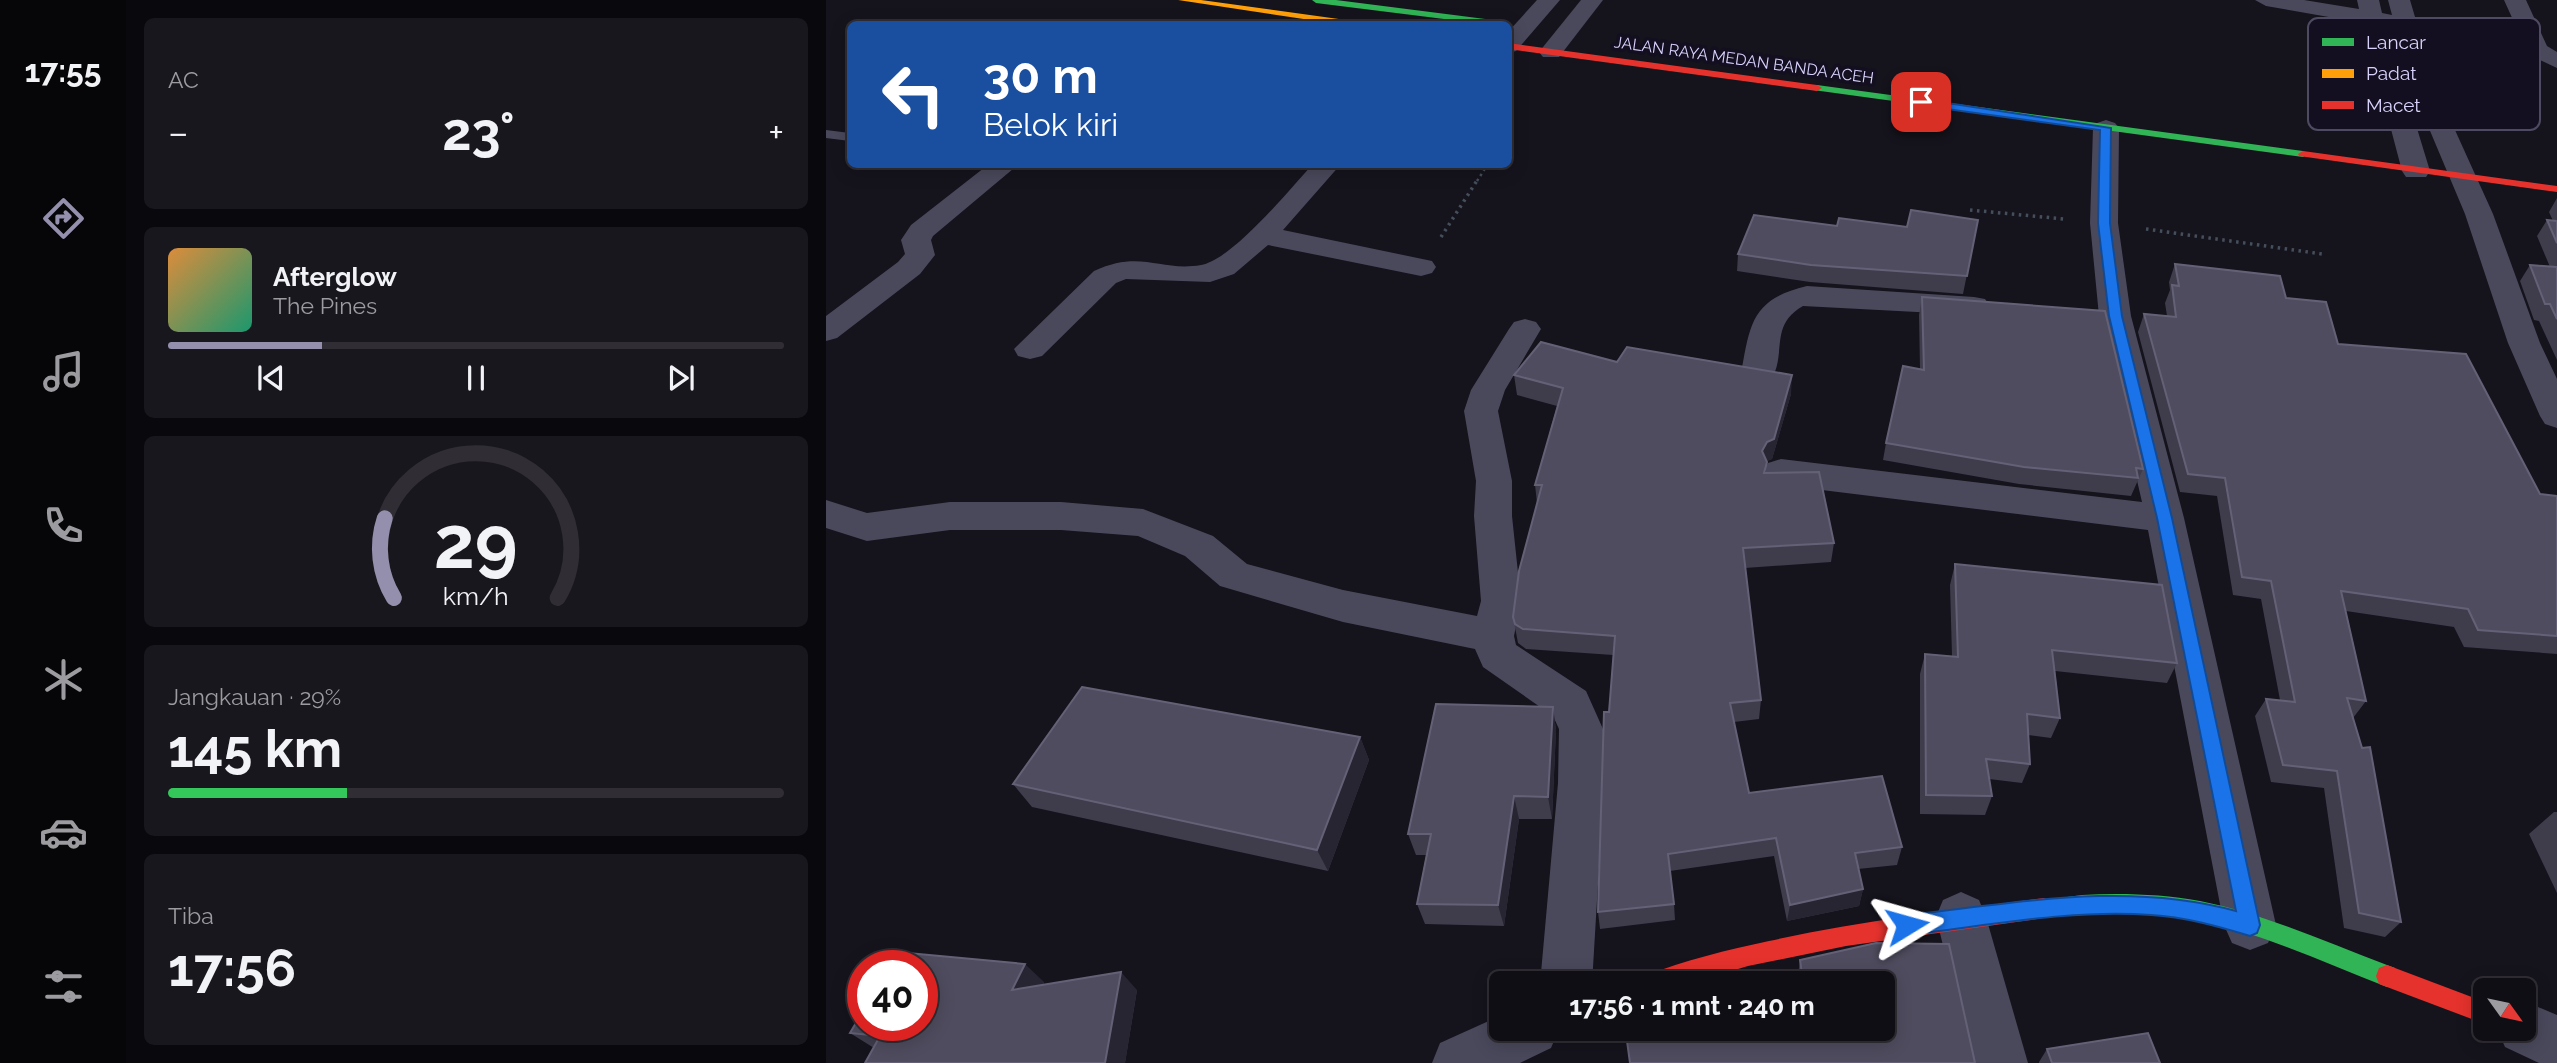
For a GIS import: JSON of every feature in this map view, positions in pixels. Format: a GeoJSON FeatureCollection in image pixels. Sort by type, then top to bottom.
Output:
{"type":"FeatureCollection","features":[{"type":"Feature","properties":{"kind":"main road"},"geometry":{"type":"LineString","coordinates":[[1182,0],[1333,21]]}},
{"type":"Feature","properties":{"kind":"main road"},"geometry":{"type":"LineString","coordinates":[[1316,0],[1478,21]]}},
{"type":"Feature","properties":{"kind":"main road"},"geometry":{"type":"LineString","coordinates":[[1516,27],[1574,33]]}},
{"type":"Feature","properties":{"kind":"main road","name":"JALAN RAYA MEDAN BANDA ACEH"},"geometry":{"type":"LineString","coordinates":[[1512,47],[2106,128],[2461,163],[2557,189]]}},
{"type":"Feature","properties":{"kind":"main road","name":"JALAN RAYA MEDAN BANDA ACEH"},"geometry":{"type":"LineString","coordinates":[[2407,156],[2461,163]]}},
{"type":"Feature","properties":{"kind":"main road"},"geometry":{"type":"LineString","coordinates":[[1690,971],[1880,929],[1961,917],[2088,905],[2151,905],[2200,911],[2250,925],[2473,1009]]}},
{"type":"Feature","properties":{"kind":"street"},"geometry":{"type":"LineString","coordinates":[[1516,27],[1549,0]]}},
{"type":"Feature","properties":{"kind":"street"},"geometry":{"type":"LineString","coordinates":[[1551,52],[1574,33],[1592,0]]}},
{"type":"Feature","properties":{"kind":"street"},"geometry":{"type":"LineString","coordinates":[[2266,0],[2401,11]]}},
{"type":"Feature","properties":{"kind":"street"},"geometry":{"type":"LineString","coordinates":[[2515,0],[2523,18]]}},
{"type":"Feature","properties":{"kind":"street"},"geometry":{"type":"LineString","coordinates":[[2540,52],[2557,61]]}},
{"type":"Feature","properties":{"kind":"street"},"geometry":{"type":"LineString","coordinates":[[2106,128],[2102,315],[2165,518],[2250,925]]}},
{"type":"Feature","properties":{"kind":"street"},"geometry":{"type":"LineString","coordinates":[[2400,130],[2407,156]]}},
{"type":"Feature","properties":{"kind":"street"},"geometry":{"type":"LineString","coordinates":[[2445,130],[2461,163],[2525,343],[2557,416]]}},
{"type":"Feature","properties":{"kind":"street"},"geometry":{"type":"LineString","coordinates":[[826,331],[909,268],[920,255],[916,240],[921,231],[1001,168]]}},
{"type":"Feature","properties":{"kind":"street"},"geometry":{"type":"LineString","coordinates":[[1030,349],[1111,274],[1133,268],[1209,273],[1223,267],[1263,234],[1324,168]]}},
{"type":"Feature","properties":{"kind":"street"},"geometry":{"type":"LineString","coordinates":[[1263,234],[1421,267]]}},
{"type":"Feature","properties":{"kind":"street"},"geometry":{"type":"LineString","coordinates":[[1758,374],[1766,322],[1773,311],[1793,298],[1807,295],[2008,309]]}},
{"type":"Feature","properties":{"kind":"street"},"geometry":{"type":"LineString","coordinates":[[1525,329],[1488,390],[1481,411],[1494,481],[1493,529],[1501,601],[1493,636],[1498,655],[1570,704],[1581,729],[1581,783],[1567,971]]}},
{"type":"Feature","properties":{"kind":"street"},"geometry":{"type":"LineString","coordinates":[[1781,472],[2165,518]]}},
{"type":"Feature","properties":{"kind":"street"},"geometry":{"type":"LineString","coordinates":[[826,514],[867,527],[950,516],[1061,516],[1143,523],[1199,546],[1234,575],[1343,606],[1493,636]]}},
{"type":"Feature","properties":{"kind":"street"},"geometry":{"type":"LineString","coordinates":[[1961,917],[2000,1063]]}},
{"type":"Feature","properties":{"kind":"street"},"geometry":{"type":"LineString","coordinates":[[2536,1033],[2557,1043]]}},
{"type":"Feature","properties":{"kind":"street"},"geometry":{"type":"LineString","coordinates":[[1460,1063],[1507,1041]]}},
{"type":"Feature","properties":{"kind":"lane"},"geometry":{"type":"LineString","coordinates":[[826,134],[847,137]]}},
{"type":"Feature","properties":{"kind":"path"},"geometry":{"type":"LineString","coordinates":[[1421,267],[1486,168]]}},
{"type":"Feature","properties":{"kind":"building"},"geometry":{"type":"Polygon","coordinates":[[[1911,210],[1978,220],[1967,276],[1811,265],[1738,254],[1754,215],[1837,226],[1839,218],[1907,227],[1911,210]]]}},
{"type":"Feature","properties":{"kind":"building"},"geometry":{"type":"Polygon","coordinates":[[[2547,220],[2557,221],[2557,243],[2547,220]]]}},
{"type":"Feature","properties":{"kind":"building"},"geometry":{"type":"Polygon","coordinates":[[[2175,264],[2280,276],[2286,298],[2326,302],[2338,344],[2466,354],[2540,494],[2557,496],[2557,636],[2478,630],[2468,609],[2341,591],[2366,701],[2347,698],[2362,748],[2370,747],[2401,922],[2359,913],[2337,771],[2283,765],[2266,699],[2295,702],[2271,581],[2242,577],[2225,478],[2188,474],[2144,314],[2176,317],[2172,285],[2179,286],[2175,264]]]}},
{"type":"Feature","properties":{"kind":"building"},"geometry":{"type":"Polygon","coordinates":[[[2530,265],[2557,267],[2557,319],[2550,304],[2545,304],[2530,265]]]}},
{"type":"Feature","properties":{"kind":"building"},"geometry":{"type":"Polygon","coordinates":[[[1922,297],[2105,311],[2143,469],[2136,468],[2138,478],[2024,467],[1886,443],[1903,366],[1924,370],[1922,297]]]}},
{"type":"Feature","properties":{"kind":"building"},"geometry":{"type":"Polygon","coordinates":[[[1541,342],[1617,362],[1627,347],[1792,375],[1774,439],[1767,442],[1762,451],[1767,462],[1764,473],[1819,472],[1834,543],[1743,548],[1761,700],[1730,703],[1749,793],[1882,776],[1902,847],[1855,853],[1863,889],[1790,905],[1776,838],[1668,854],[1674,904],[1598,912],[1604,712],[1609,712],[1615,636],[1523,629],[1515,624],[1513,617],[1519,571],[1542,485],[1535,485],[1563,388],[1514,375],[1541,342]]]}},
{"type":"Feature","properties":{"kind":"building"},"geometry":{"type":"Polygon","coordinates":[[[1955,564],[2162,585],[2177,663],[2052,650],[2060,718],[2027,714],[2030,764],[1986,759],[1992,796],[1926,795],[1925,654],[1958,657],[1955,564]]]}},
{"type":"Feature","properties":{"kind":"building"},"geometry":{"type":"Polygon","coordinates":[[[1082,687],[1360,737],[1317,850],[1013,784],[1082,687]]]}},
{"type":"Feature","properties":{"kind":"building"},"geometry":{"type":"Polygon","coordinates":[[[1436,704],[1553,707],[1548,797],[1514,796],[1498,905],[1417,904],[1431,834],[1408,834],[1436,704]]]}},
{"type":"Feature","properties":{"kind":"building"},"geometry":{"type":"Polygon","coordinates":[[[1876,943],[1949,944],[1975,1063],[1630,1063],[1627,1041],[1895,1041],[1895,971],[1802,971],[1800,960],[1876,943]]]}},
{"type":"Feature","properties":{"kind":"building"},"geometry":{"type":"Polygon","coordinates":[[[938,956],[1025,964],[1012,990],[1121,972],[1105,1063],[865,1063],[877,1041],[938,1041],[938,956]]]}},
{"type":"Feature","properties":{"kind":"building"},"geometry":{"type":"Polygon","coordinates":[[[2148,1033],[2160,1063],[2052,1063],[2047,1049],[2148,1033]]]}},
{"type":"Feature","properties":{"kind":"traffic: fast"},"geometry":{"type":"LineString","coordinates":[[1316,0],[1478,21]]}},
{"type":"Feature","properties":{"kind":"traffic: fast"},"geometry":{"type":"LineString","coordinates":[[1817,88],[2303,154]]}},
{"type":"Feature","properties":{"kind":"traffic: fast"},"geometry":{"type":"LineString","coordinates":[[2044,908],[2122,904],[2199,911],[2271,931],[2387,976]]}},
{"type":"Feature","properties":{"kind":"traffic: slow"},"geometry":{"type":"LineString","coordinates":[[1182,0],[1332,21]]}},
{"type":"Feature","properties":{"kind":"traffic: jam"},"geometry":{"type":"LineString","coordinates":[[1512,47],[1817,88]]}},
{"type":"Feature","properties":{"kind":"traffic: jam"},"geometry":{"type":"LineString","coordinates":[[2303,154],[2557,189]]}},
{"type":"Feature","properties":{"kind":"traffic: jam"},"geometry":{"type":"LineString","coordinates":[[1694,971],[1748,956],[1846,936],[2044,908]]}},
{"type":"Feature","properties":{"kind":"traffic: jam"},"geometry":{"type":"LineString","coordinates":[[2387,976],[2473,1008]]}},
{"type":"Feature","properties":{"kind":"route"},"geometry":{"type":"LineString","coordinates":[[1907,925],[2051,907],[2100,904],[2151,905],[2200,911],[2250,925],[2165,518],[2116,316],[2104,223],[2106,128],[1921,102]]}}]}
